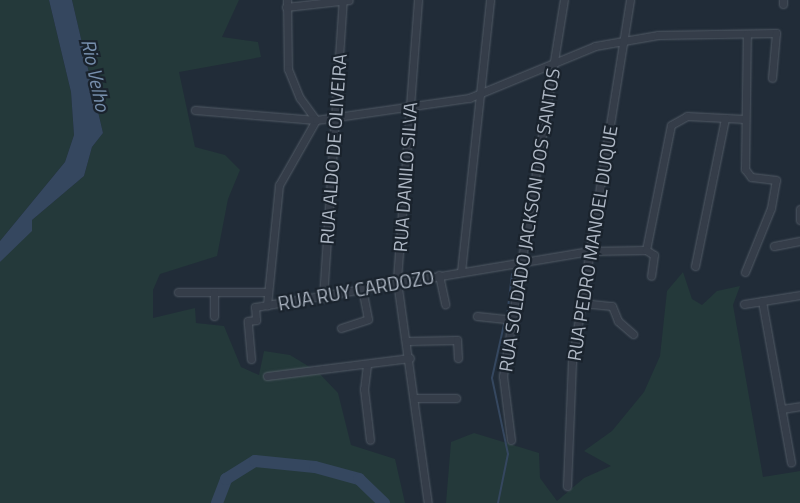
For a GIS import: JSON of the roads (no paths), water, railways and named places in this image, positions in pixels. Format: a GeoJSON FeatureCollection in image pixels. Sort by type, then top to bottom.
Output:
{"type":"FeatureCollection","features":[{"type":"Feature","properties":{"kind":"street"},"geometry":{"type":"LineString","coordinates":[[316,120],[300,98],[288,69],[287,4],[345,0]]}},
{"type":"Feature","properties":{"kind":"street","name":"RUA ALDO DE OLIVEIRA"},"geometry":{"type":"LineString","coordinates":[[323,298],[345,0]]}},
{"type":"Feature","properties":{"kind":"street","name":"RUA DANILO SILVA"},"geometry":{"type":"LineString","coordinates":[[418,0],[397,281],[416,398],[428,503]]}},
{"type":"Feature","properties":{"kind":"street"},"geometry":{"type":"LineString","coordinates":[[461,272],[490,0]]}},
{"type":"Feature","properties":{"kind":"street","name":"RUA SOLDADO JACKSON DOS SANTOS"},"geometry":{"type":"LineString","coordinates":[[511,440],[503,387],[564,0]]}},
{"type":"Feature","properties":{"kind":"street","name":"RUA PEDRO MANOEL DUQUE"},"geometry":{"type":"LineString","coordinates":[[567,486],[572,362],[630,0]]}},
{"type":"Feature","properties":{"kind":"street"},"geometry":{"type":"LineString","coordinates":[[195,110],[316,120],[480,96],[555,63],[624,38],[776,33],[772,78]]}},
{"type":"Feature","properties":{"kind":"street"},"geometry":{"type":"LineString","coordinates":[[745,272],[772,208],[776,180],[746,174],[747,34]]}},
{"type":"Feature","properties":{"kind":"street"},"geometry":{"type":"LineString","coordinates":[[650,276],[654,255],[646,250],[671,125],[687,116],[745,119]]}},
{"type":"Feature","properties":{"kind":"street"},"geometry":{"type":"LineString","coordinates":[[695,266],[725,118]]}},
{"type":"Feature","properties":{"kind":"street","name":"RUA RUY CARDOZO"},"geometry":{"type":"LineString","coordinates":[[316,120],[279,185],[267,305],[323,298],[397,281],[590,251],[646,250]]}},
{"type":"Feature","properties":{"kind":"street"},"geometry":{"type":"LineString","coordinates":[[799,209],[800,220]]}},
{"type":"Feature","properties":{"kind":"street"},"geometry":{"type":"LineString","coordinates":[[774,246],[800,241]]}},
{"type":"Feature","properties":{"kind":"street"},"geometry":{"type":"LineString","coordinates":[[439,275],[444,304]]}},
{"type":"Feature","properties":{"kind":"street"},"geometry":{"type":"LineString","coordinates":[[340,328],[368,318],[362,289]]}},
{"type":"Feature","properties":{"kind":"street"},"geometry":{"type":"LineString","coordinates":[[178,292],[268,292]]}},
{"type":"Feature","properties":{"kind":"street"},"geometry":{"type":"LineString","coordinates":[[214,292],[214,316]]}},
{"type":"Feature","properties":{"kind":"street"},"geometry":{"type":"LineString","coordinates":[[744,304],[800,295]]}},
{"type":"Feature","properties":{"kind":"street"},"geometry":{"type":"LineString","coordinates":[[762,301],[791,462]]}},
{"type":"Feature","properties":{"kind":"street"},"geometry":{"type":"LineString","coordinates":[[582,303],[612,306],[618,321],[633,334]]}},
{"type":"Feature","properties":{"kind":"street"},"geometry":{"type":"LineString","coordinates":[[251,359],[248,321],[256,320],[255,308],[267,305]]}},
{"type":"Feature","properties":{"kind":"street"},"geometry":{"type":"LineString","coordinates":[[477,316],[513,319]]}},
{"type":"Feature","properties":{"kind":"street"},"geometry":{"type":"LineString","coordinates":[[407,341],[457,340],[458,358]]}},
{"type":"Feature","properties":{"kind":"street"},"geometry":{"type":"LineString","coordinates":[[267,376],[367,365],[410,358]]}},
{"type":"Feature","properties":{"kind":"street"},"geometry":{"type":"LineString","coordinates":[[367,365],[364,388],[370,440]]}},
{"type":"Feature","properties":{"kind":"street"},"geometry":{"type":"LineString","coordinates":[[416,398],[456,398]]}},
{"type":"Feature","properties":{"kind":"street"},"geometry":{"type":"LineString","coordinates":[[782,409],[800,406]]}},
{"type":"Feature","properties":{"kind":"water"},"geometry":{"type":"Polygon","coordinates":[[[49,0],[72,0],[103,133],[92,147],[84,176],[32,220],[32,231],[0,262],[0,241],[65,162],[74,135],[71,92],[49,0]]]}},
{"type":"Feature","properties":{"kind":"waterway"},"geometry":{"type":"LineString","coordinates":[[507,316],[512,274]]}},
{"type":"Feature","properties":{"kind":"waterway"},"geometry":{"type":"LineString","coordinates":[[498,503],[508,454],[492,378],[505,320]]}},
{"type":"Feature","properties":{"kind":"waterway"},"geometry":{"type":"LineString","coordinates":[[217,503],[226,479],[255,461],[315,467],[359,479],[384,503]]}},
{"type":"Feature","properties":{"kind":"water label","name":"Rio Velho"},"geometry":{"type":"Point","coordinates":[96,75]}}]}
